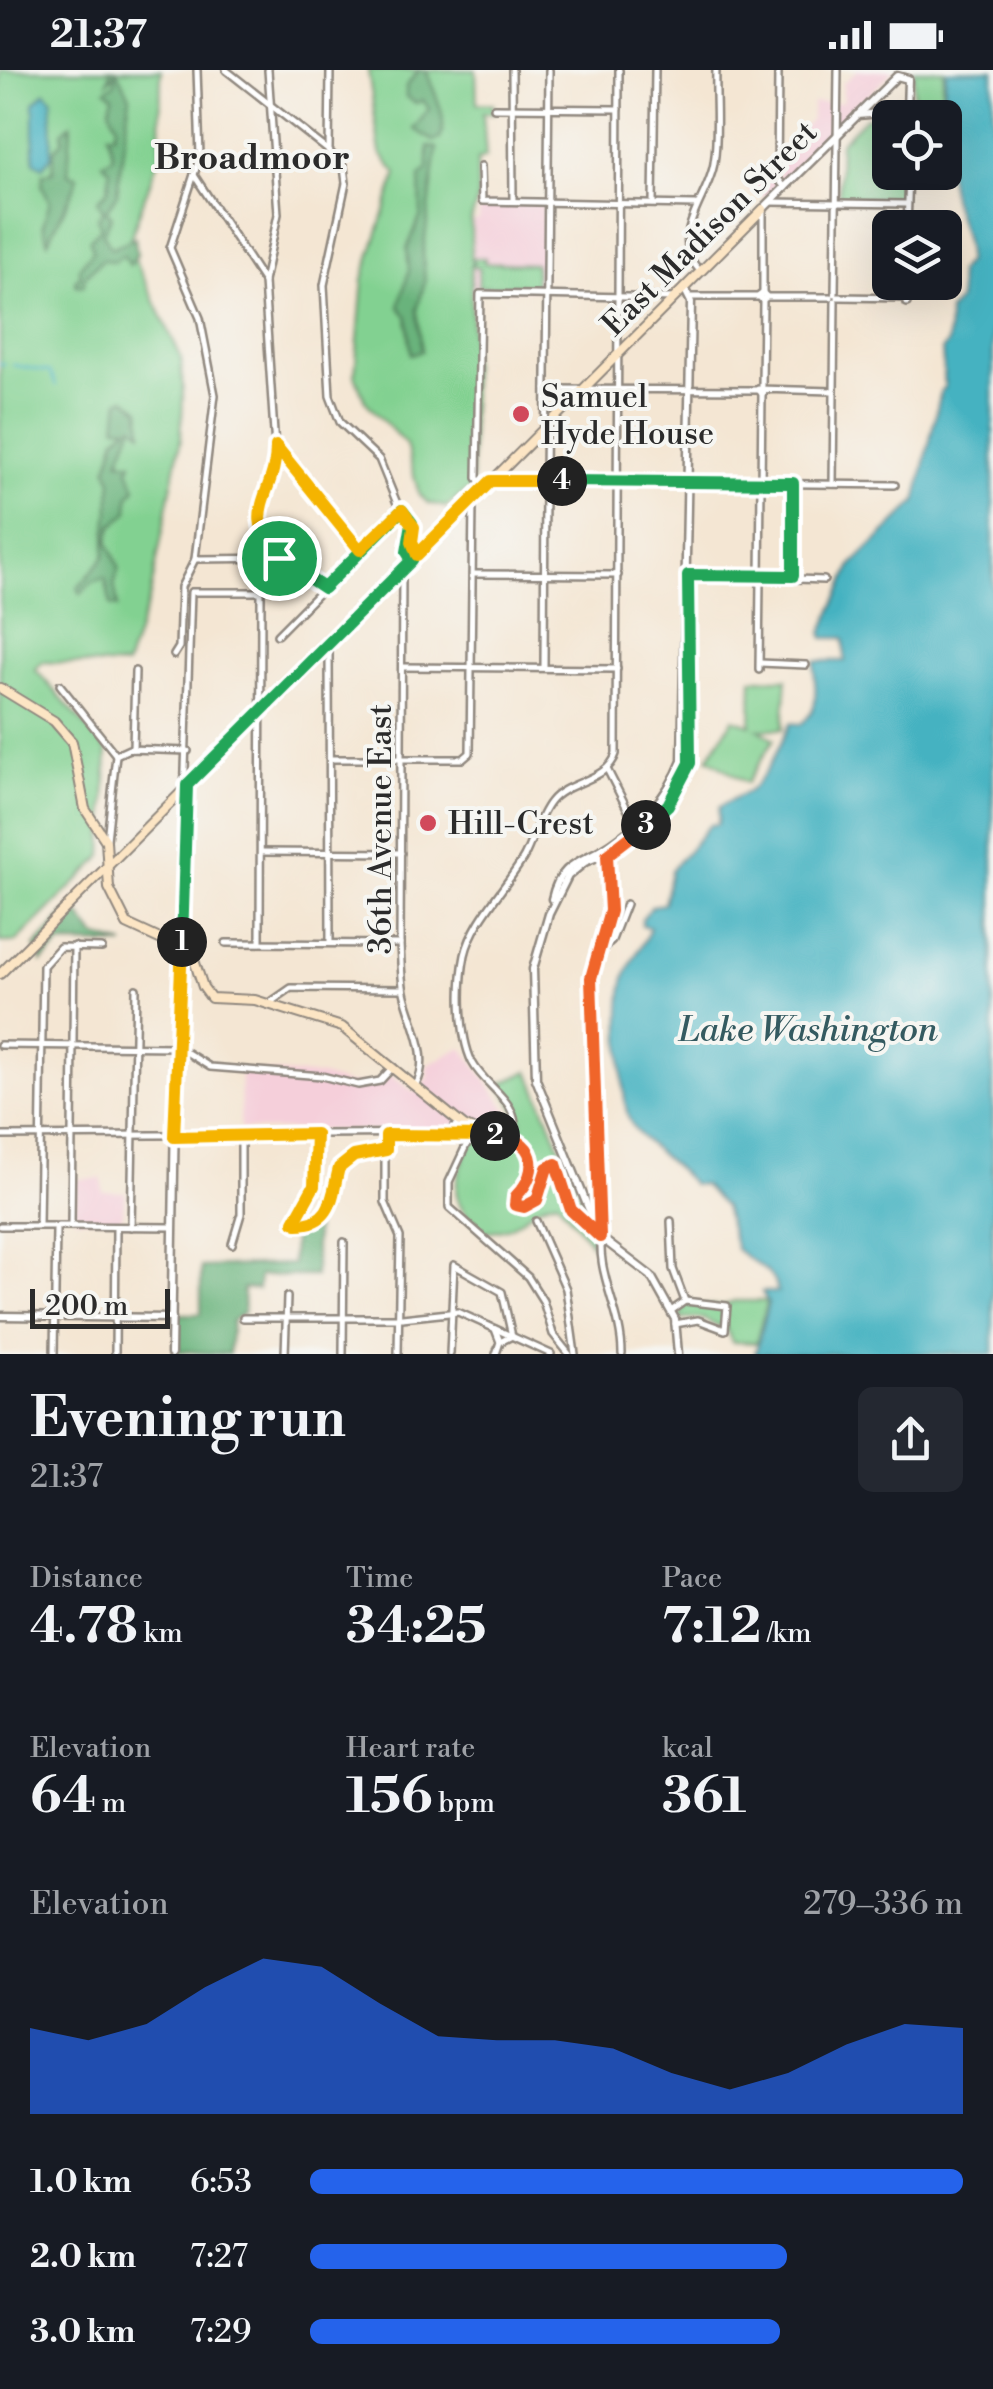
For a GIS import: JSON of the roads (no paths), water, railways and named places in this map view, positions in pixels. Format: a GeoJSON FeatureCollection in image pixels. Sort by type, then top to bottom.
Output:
{"type":"FeatureCollection","features":[{"type":"Feature","properties":{"kind":"main road","name":"East Madison Street"},"geometry":{"type":"LineString","coordinates":[[0,974],[766,206]]}},
{"type":"Feature","properties":{"kind":"main road"},"geometry":{"type":"LineString","coordinates":[[0,688],[47,716],[70,738],[80,761],[85,809],[106,841],[110,888],[133,929],[179,946],[196,959],[202,987],[211,998],[268,1004],[341,1027],[474,1134],[515,1137],[526,1147],[532,1174],[530,1182],[516,1196],[515,1205],[524,1207],[537,1200],[547,1168],[556,1164],[571,1210],[600,1237]]}},
{"type":"Feature","properties":{"kind":"main road"},"geometry":{"type":"LineString","coordinates":[[106,841],[130,842]]}},
{"type":"Feature","properties":{"kind":"main road"},"geometry":{"type":"LineString","coordinates":[[90,884],[110,888]]}},
{"type":"Feature","properties":{"kind":"street"},"geometry":{"type":"LineString","coordinates":[[174,655],[179,647],[181,587],[195,558],[215,395],[200,318],[170,248],[201,142],[196,70]]}},
{"type":"Feature","properties":{"kind":"street"},"geometry":{"type":"LineString","coordinates":[[226,70],[329,151],[346,173],[324,285],[330,396],[340,422],[380,459],[402,510],[412,523],[407,552],[415,558]]}},
{"type":"Feature","properties":{"kind":"street"},"geometry":{"type":"LineString","coordinates":[[268,70],[278,214],[264,282],[276,463],[259,517],[263,536],[279,558],[324,588]]}},
{"type":"Feature","properties":{"kind":"street"},"geometry":{"type":"LineString","coordinates":[[329,151],[330,70]]}},
{"type":"Feature","properties":{"kind":"street"},"geometry":{"type":"LineString","coordinates":[[512,70],[512,201]]}},
{"type":"Feature","properties":{"kind":"street"},"geometry":{"type":"LineString","coordinates":[[544,667],[548,70]]}},
{"type":"Feature","properties":{"kind":"street"},"geometry":{"type":"LineString","coordinates":[[515,1137],[517,1121],[504,1096],[477,1069],[469,1053],[463,1009],[465,956],[524,856],[548,804],[606,769],[616,754],[619,70]]}},
{"type":"Feature","properties":{"kind":"street"},"geometry":{"type":"LineString","coordinates":[[653,202],[655,70]]}},
{"type":"Feature","properties":{"kind":"street"},"geometry":{"type":"LineString","coordinates":[[700,271],[690,258],[695,205],[714,168],[716,70]]}},
{"type":"Feature","properties":{"kind":"street"},"geometry":{"type":"LineString","coordinates":[[778,70],[778,178],[784,188]]}},
{"type":"Feature","properties":{"kind":"street"},"geometry":{"type":"LineString","coordinates":[[833,484],[838,70]]}},
{"type":"Feature","properties":{"kind":"street"},"geometry":{"type":"LineString","coordinates":[[904,74],[906,100]]}},
{"type":"Feature","properties":{"kind":"street","name":"East Madison Street"},"geometry":{"type":"LineString","coordinates":[[766,206],[856,115],[904,74]]}},
{"type":"Feature","properties":{"kind":"street"},"geometry":{"type":"LineString","coordinates":[[494,108],[619,109]]}},
{"type":"Feature","properties":{"kind":"street"},"geometry":{"type":"LineString","coordinates":[[856,115],[872,112]]}},
{"type":"Feature","properties":{"kind":"street"},"geometry":{"type":"LineString","coordinates":[[481,166],[482,201],[695,205]]}},
{"type":"Feature","properties":{"kind":"street"},"geometry":{"type":"LineString","coordinates":[[194,174],[264,282]]}},
{"type":"Feature","properties":{"kind":"street"},"geometry":{"type":"LineString","coordinates":[[907,210],[908,190]]}},
{"type":"Feature","properties":{"kind":"street"},"geometry":{"type":"LineString","coordinates":[[806,664],[759,666],[766,206],[907,204]]}},
{"type":"Feature","properties":{"kind":"street"},"geometry":{"type":"LineString","coordinates":[[549,914],[568,876],[586,862],[607,855],[663,811],[687,771],[691,297],[684,288]]}},
{"type":"Feature","properties":{"kind":"street"},"geometry":{"type":"LineString","coordinates":[[674,298],[480,294],[477,478],[488,484],[895,484]]}},
{"type":"Feature","properties":{"kind":"street"},"geometry":{"type":"LineString","coordinates":[[691,297],[872,299]]}},
{"type":"Feature","properties":{"kind":"street"},"geometry":{"type":"LineString","coordinates":[[546,389],[833,391]]}},
{"type":"Feature","properties":{"kind":"street"},"geometry":{"type":"LineString","coordinates":[[276,446],[360,550]]}},
{"type":"Feature","properties":{"kind":"street"},"geometry":{"type":"LineString","coordinates":[[793,483],[793,576]]}},
{"type":"Feature","properties":{"kind":"street"},"geometry":{"type":"LineString","coordinates":[[330,759],[468,756],[473,499]]}},
{"type":"Feature","properties":{"kind":"street"},"geometry":{"type":"LineString","coordinates":[[276,636],[402,510]]}},
{"type":"Feature","properties":{"kind":"street"},"geometry":{"type":"LineString","coordinates":[[195,558],[279,558]]}},
{"type":"Feature","properties":{"kind":"street","name":"36th Avenue East"},"geometry":{"type":"LineString","coordinates":[[402,570],[400,944],[403,989],[418,1031],[422,1072],[416,1084]]}},
{"type":"Feature","properties":{"kind":"street"},"geometry":{"type":"LineString","coordinates":[[473,574],[618,575]]}},
{"type":"Feature","properties":{"kind":"street"},"geometry":{"type":"LineString","coordinates":[[688,575],[824,580]]}},
{"type":"Feature","properties":{"kind":"street"},"geometry":{"type":"LineString","coordinates":[[172,1354],[176,1047],[191,592],[261,592],[260,943]]}},
{"type":"Feature","properties":{"kind":"street"},"geometry":{"type":"LineString","coordinates":[[329,644],[330,943]]}},
{"type":"Feature","properties":{"kind":"street"},"geometry":{"type":"LineString","coordinates":[[402,667],[617,669]]}},
{"type":"Feature","properties":{"kind":"street"},"geometry":{"type":"LineString","coordinates":[[134,750],[135,671]]}},
{"type":"Feature","properties":{"kind":"street"},"geometry":{"type":"LineString","coordinates":[[678,1354],[676,1324],[651,1276],[600,1237],[533,1070],[533,965],[554,888],[567,867],[612,843],[660,804],[681,764],[688,684]]}},
{"type":"Feature","properties":{"kind":"street"},"geometry":{"type":"LineString","coordinates":[[60,686],[116,755],[106,841]]}},
{"type":"Feature","properties":{"kind":"street"},"geometry":{"type":"LineString","coordinates":[[116,755],[134,750],[188,751]]}},
{"type":"Feature","properties":{"kind":"street"},"geometry":{"type":"LineString","coordinates":[[606,769],[635,824]]}},
{"type":"Feature","properties":{"kind":"street"},"geometry":{"type":"LineString","coordinates":[[262,852],[401,853]]}},
{"type":"Feature","properties":{"kind":"street"},"geometry":{"type":"LineString","coordinates":[[607,855],[610,911],[591,978],[600,1261],[621,1328],[622,1354]]}},
{"type":"Feature","properties":{"kind":"street"},"geometry":{"type":"LineString","coordinates":[[596,954],[612,940],[626,904]]}},
{"type":"Feature","properties":{"kind":"street"},"geometry":{"type":"LineString","coordinates":[[226,942],[400,944]]}},
{"type":"Feature","properties":{"kind":"street"},"geometry":{"type":"LineString","coordinates":[[70,1226],[74,946]]}},
{"type":"Feature","properties":{"kind":"street"},"geometry":{"type":"LineString","coordinates":[[39,1226],[43,966],[60,947],[102,948]]}},
{"type":"Feature","properties":{"kind":"street"},"geometry":{"type":"LineString","coordinates":[[268,1004],[290,988],[403,989]]}},
{"type":"Feature","properties":{"kind":"street"},"geometry":{"type":"LineString","coordinates":[[132,1227],[136,989]]}},
{"type":"Feature","properties":{"kind":"street"},"geometry":{"type":"LineString","coordinates":[[0,1045],[176,1047],[188,1049],[210,1066],[322,1076],[358,1085],[380,1080],[394,1067]]}},
{"type":"Feature","properties":{"kind":"street"},"geometry":{"type":"LineString","coordinates":[[449,1136],[460,1128],[460,1122]]}},
{"type":"Feature","properties":{"kind":"street"},"geometry":{"type":"LineString","coordinates":[[232,1244],[240,1214],[241,1133]]}},
{"type":"Feature","properties":{"kind":"street"},"geometry":{"type":"LineString","coordinates":[[316,1134],[314,1186],[294,1222],[304,1226],[326,1212],[336,1200],[337,1171],[342,1163],[386,1150]]}},
{"type":"Feature","properties":{"kind":"street"},"geometry":{"type":"LineString","coordinates":[[0,1136],[474,1134]]}},
{"type":"Feature","properties":{"kind":"street"},"geometry":{"type":"LineString","coordinates":[[474,1134],[448,1187],[456,1215],[528,1277],[543,1300],[554,1334],[553,1354]]}},
{"type":"Feature","properties":{"kind":"street"},"geometry":{"type":"LineString","coordinates":[[386,1135],[386,1208],[400,1232],[398,1354]]}},
{"type":"Feature","properties":{"kind":"street"},"geometry":{"type":"LineString","coordinates":[[449,1136],[462,1153]]}},
{"type":"Feature","properties":{"kind":"street"},"geometry":{"type":"LineString","coordinates":[[536,1221],[566,1289],[572,1354]]}},
{"type":"Feature","properties":{"kind":"street"},"geometry":{"type":"LineString","coordinates":[[671,1221],[673,1269],[685,1301]]}},
{"type":"Feature","properties":{"kind":"street"},"geometry":{"type":"LineString","coordinates":[[0,1226],[173,1227]]}},
{"type":"Feature","properties":{"kind":"street"},"geometry":{"type":"LineString","coordinates":[[54,1354],[56,1227]]}},
{"type":"Feature","properties":{"kind":"street"},"geometry":{"type":"LineString","coordinates":[[115,1354],[116,1227]]}},
{"type":"Feature","properties":{"kind":"street"},"geometry":{"type":"LineString","coordinates":[[343,1354],[344,1242]]}},
{"type":"Feature","properties":{"kind":"street"},"geometry":{"type":"LineString","coordinates":[[450,1354],[452,1266],[502,1292],[512,1336]]}},
{"type":"Feature","properties":{"kind":"street"},"geometry":{"type":"LineString","coordinates":[[285,1354],[287,1297]]}},
{"type":"Feature","properties":{"kind":"street"},"geometry":{"type":"LineString","coordinates":[[671,1311],[685,1301],[723,1303],[728,1310],[726,1329],[698,1320],[676,1324]]}},
{"type":"Feature","properties":{"kind":"street"},"geometry":{"type":"LineString","coordinates":[[244,1318],[398,1318],[462,1313],[553,1354]]}},
{"type":"Feature","properties":{"kind":"street"},"geometry":{"type":"LineString","coordinates":[[0,1316],[172,1318]]}},
{"type":"Feature","properties":{"kind":"street"},"geometry":{"type":"LineString","coordinates":[[495,1328],[500,1342],[496,1354]]}},
{"type":"Feature","properties":{"kind":"street"},"geometry":{"type":"LineString","coordinates":[[554,1334],[572,1354]]}},
{"type":"Feature","properties":{"kind":"street"},"geometry":{"type":"LineString","coordinates":[[500,1342],[512,1336]]}},
{"type":"Feature","properties":{"kind":"street"},"geometry":{"type":"LineString","coordinates":[[553,1354],[560,1341]]}},
{"type":"Feature","properties":{"kind":"water","name":"Lake Washington"},"geometry":{"type":"Polygon","coordinates":[[[993,70],[993,1354],[755,1354],[768,1303],[762,1292],[778,1292],[767,1272],[736,1249],[724,1207],[703,1185],[692,1184],[649,1144],[629,1119],[621,1051],[624,981],[650,928],[642,925],[642,919],[652,906],[664,904],[671,870],[710,825],[718,824],[719,808],[754,787],[791,723],[801,724],[808,717],[816,695],[815,661],[845,661],[844,638],[824,638],[822,633],[852,565],[916,502],[941,391],[945,388],[942,350],[948,343],[949,311],[962,300],[962,267],[967,261],[962,210],[956,210],[951,190],[962,190],[962,100],[944,100],[946,71],[993,70]]]}},
{"type":"Feature","properties":{"kind":"water"},"geometry":{"type":"Polygon","coordinates":[[[45,92],[52,99],[51,157],[43,167],[34,162],[34,103],[45,92]]]}},
{"type":"Feature","properties":{"kind":"waterway"},"geometry":{"type":"LineString","coordinates":[[0,363],[5,364]]}},
{"type":"Feature","properties":{"kind":"waterway"},"geometry":{"type":"LineString","coordinates":[[13,365],[50,372],[56,385]]}},
{"type":"Feature","properties":{"kind":"place","name":"Samuel Hyde House"},"geometry":{"type":"Point","coordinates":[521,414]}},
{"type":"Feature","properties":{"kind":"place","name":"Hill-Crest"},"geometry":{"type":"Point","coordinates":[428,823]}},
{"type":"Feature","properties":{"kind":"district","name":"Broadmoor"},"geometry":{"type":"Point","coordinates":[252,157]}}]}
